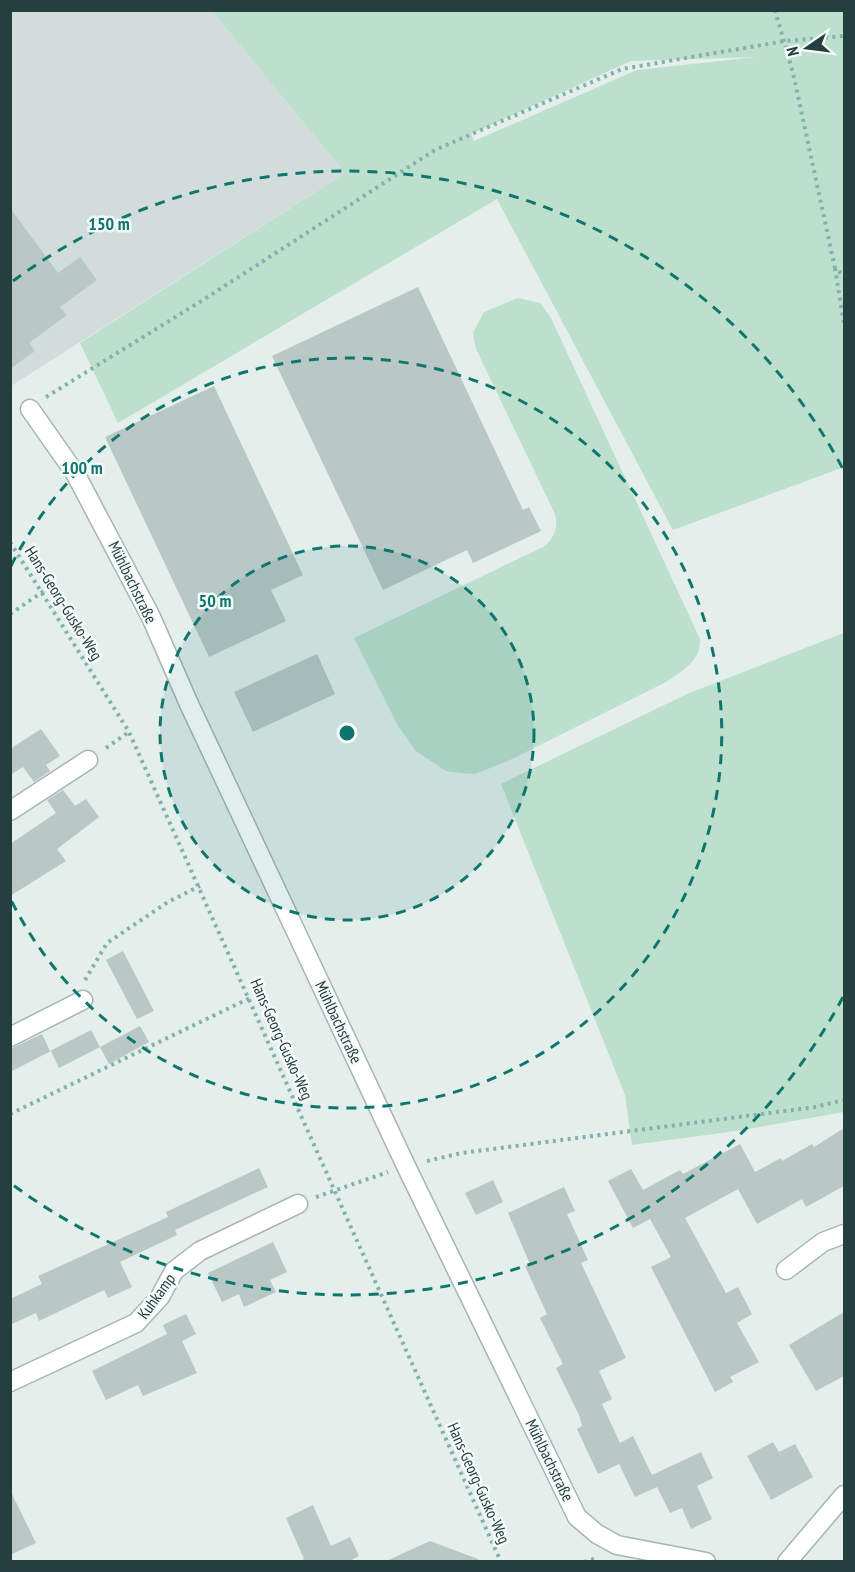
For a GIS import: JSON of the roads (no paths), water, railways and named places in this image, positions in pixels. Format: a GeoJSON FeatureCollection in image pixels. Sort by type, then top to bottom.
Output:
{"type":"FeatureCollection","features":[{"type":"Feature","properties":{"kind":"street","name":"Mühlbachstraße"},"geometry":{"type":"LineString","coordinates":[[30,409],[86,492],[151,617],[189,704],[406,1166],[578,1517],[597,1534],[617,1545],[706,1562]]}},
{"type":"Feature","properties":{"kind":"street"},"geometry":{"type":"LineString","coordinates":[[10,811],[88,760]]}},
{"type":"Feature","properties":{"kind":"street"},"geometry":{"type":"LineString","coordinates":[[10,1037],[76,1003]]}},
{"type":"Feature","properties":{"kind":"street","name":"Kuhkamp"},"geometry":{"type":"LineString","coordinates":[[10,1382],[136,1323],[160,1297],[174,1271],[200,1251],[298,1204]]}},
{"type":"Feature","properties":{"kind":"street"},"geometry":{"type":"LineString","coordinates":[[786,1270],[823,1242],[844,1234]]}},
{"type":"Feature","properties":{"kind":"street"},"geometry":{"type":"LineString","coordinates":[[788,1562],[844,1495]]}}]}
